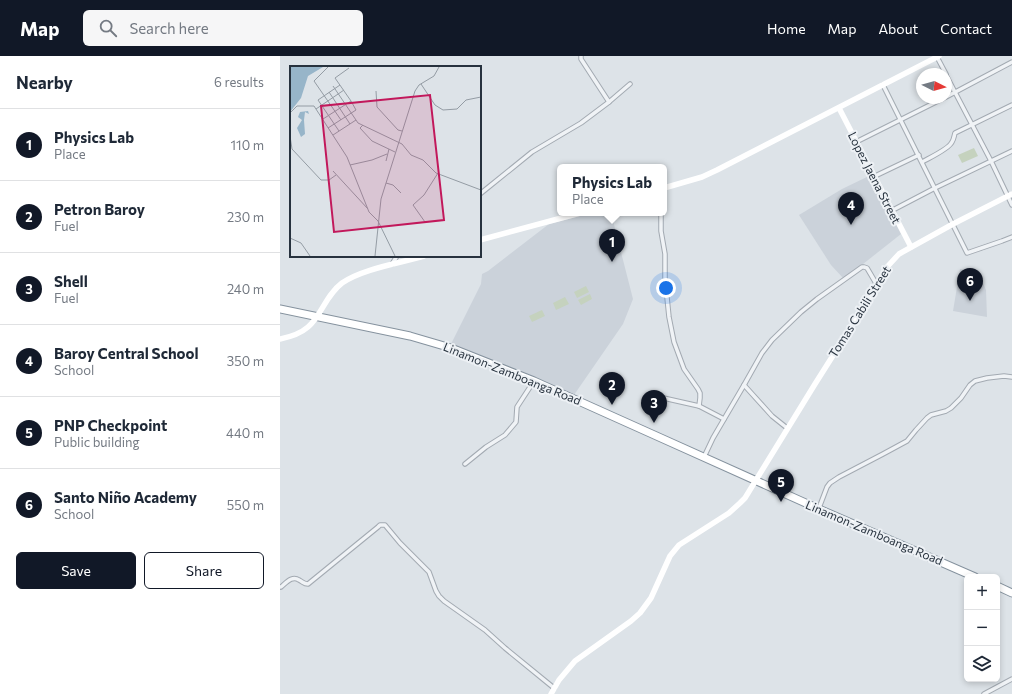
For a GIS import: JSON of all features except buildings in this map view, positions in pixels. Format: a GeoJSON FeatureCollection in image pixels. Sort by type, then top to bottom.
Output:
{"type":"FeatureCollection","features":[{"type":"Feature","properties":{"kind":"highway","name":"Linamon-Zamboanga Road"},"geometry":{"type":"LineString","coordinates":[[280,310],[410,336],[439,344],[534,382],[704,457],[818,510],[968,574]]}},
{"type":"Feature","properties":{"kind":"highway"},"geometry":{"type":"LineString","coordinates":[[1000,587],[1012,593]]}},
{"type":"Feature","properties":{"kind":"street"},"geometry":{"type":"LineString","coordinates":[[581,56],[581,59],[609,102]]}},
{"type":"Feature","properties":{"kind":"street"},"geometry":{"type":"LineString","coordinates":[[667,187],[702,177],[938,56],[943,68]]}},
{"type":"Feature","properties":{"kind":"street"},"geometry":{"type":"LineString","coordinates":[[954,92],[1012,62]]}},
{"type":"Feature","properties":{"kind":"street"},"geometry":{"type":"LineString","coordinates":[[481,193],[532,152],[581,122],[609,102],[630,84]]}},
{"type":"Feature","properties":{"kind":"street"},"geometry":{"type":"LineString","coordinates":[[883,85],[967,253],[1002,242],[1012,237]]}},
{"type":"Feature","properties":{"kind":"street"},"geometry":{"type":"LineString","coordinates":[[952,88],[1010,195],[1012,205]]}},
{"type":"Feature","properties":{"kind":"street"},"geometry":{"type":"LineString","coordinates":[[856,142],[932,104]]}},
{"type":"Feature","properties":{"kind":"street"},"geometry":{"type":"LineString","coordinates":[[922,162],[949,146],[955,133],[1012,105]]}},
{"type":"Feature","properties":{"kind":"street","name":"Lopez Jaena Street"},"geometry":{"type":"LineString","coordinates":[[838,108],[911,247]]}},
{"type":"Feature","properties":{"kind":"street"},"geometry":{"type":"LineString","coordinates":[[891,211],[1012,151]]}},
{"type":"Feature","properties":{"kind":"street"},"geometry":{"type":"LineString","coordinates":[[874,177],[919,155]]}},
{"type":"Feature","properties":{"kind":"street","name":"Tomas Cabili Street"},"geometry":{"type":"LineString","coordinates":[[551,694],[575,661],[640,613],[652,598],[670,556],[679,545],[733,510],[745,498],[821,373],[892,261],[899,254],[911,247],[1010,195]]}},
{"type":"Feature","properties":{"kind":"street"},"geometry":{"type":"LineString","coordinates":[[481,240],[569,216]]}},
{"type":"Feature","properties":{"kind":"street"},"geometry":{"type":"LineString","coordinates":[[661,216],[669,317],[674,342],[684,369],[700,393],[698,406]]}},
{"type":"Feature","properties":{"kind":"street"},"geometry":{"type":"LineString","coordinates":[[392,265],[396,257]]}},
{"type":"Feature","properties":{"kind":"street"},"geometry":{"type":"LineString","coordinates":[[280,339],[294,335],[309,326],[335,289],[344,282],[369,271],[420,257]]}},
{"type":"Feature","properties":{"kind":"street"},"geometry":{"type":"LineString","coordinates":[[704,457],[713,438],[762,353],[772,340],[817,299],[862,267],[864,266],[867,268],[877,284]]}},
{"type":"Feature","properties":{"kind":"street"},"geometry":{"type":"LineString","coordinates":[[818,510],[830,483],[907,441],[931,415],[951,408],[961,398],[970,385],[976,381],[987,378],[1004,376],[1012,377]]}},
{"type":"Feature","properties":{"kind":"street"},"geometry":{"type":"LineString","coordinates":[[465,464],[486,447],[505,435],[516,422],[517,408],[534,382]]}},
{"type":"Feature","properties":{"kind":"street"},"geometry":{"type":"LineString","coordinates":[[744,385],[772,416],[787,428]]}},
{"type":"Feature","properties":{"kind":"street"},"geometry":{"type":"LineString","coordinates":[[659,397],[698,406],[724,419]]}},
{"type":"Feature","properties":{"kind":"street"},"geometry":{"type":"LineString","coordinates":[[281,587],[294,578],[298,578],[308,584],[380,525],[385,525],[400,543],[429,572],[439,596],[444,601],[485,630],[554,688]]}},
{"type":"Feature","properties":{"kind":"street"},"geometry":{"type":"LineString","coordinates":[[984,694],[1012,679]]}},
{"type":"Feature","properties":{"kind":"shaded area"},"geometry":{"type":"Polygon","coordinates":[[[871,175],[901,234],[844,279],[831,265],[799,215],[842,189],[871,175]]]}},
{"type":"Feature","properties":{"kind":"shaded area"},"geometry":{"type":"Polygon","coordinates":[[[580,216],[612,216],[633,299],[623,324],[574,395],[451,344],[481,284],[482,274],[549,224],[580,216]]]}},
{"type":"Feature","properties":{"kind":"shaded area"},"geometry":{"type":"Polygon","coordinates":[[[960,269],[978,272],[986,290],[987,317],[953,311],[960,269]]]}},
{"type":"Feature","properties":{"kind":"green space"},"geometry":{"type":"Polygon","coordinates":[[[974,148],[978,156],[962,163],[958,155],[974,148]]]}},
{"type":"Feature","properties":{"kind":"green space"},"geometry":{"type":"Polygon","coordinates":[[[586,286],[589,292],[577,298],[574,292],[586,286]]]}},
{"type":"Feature","properties":{"kind":"green space"},"geometry":{"type":"Polygon","coordinates":[[[590,294],[592,299],[581,305],[578,300],[590,294]]]}},
{"type":"Feature","properties":{"kind":"green space"},"geometry":{"type":"Polygon","coordinates":[[[565,297],[569,304],[556,310],[553,303],[565,297]]]}},
{"type":"Feature","properties":{"kind":"green space"},"geometry":{"type":"Polygon","coordinates":[[[542,310],[545,316],[532,322],[529,316],[542,310]]]}},
{"type":"Feature","properties":{"kind":"place","name":"Baroy Central School"},"geometry":{"type":"Point","coordinates":[851,225]}},
{"type":"Feature","properties":{"kind":"place","name":"Physics Lab"},"geometry":{"type":"Point","coordinates":[612,262]}},
{"type":"Feature","properties":{"kind":"place","name":"Santo Niño Academy"},"geometry":{"type":"Point","coordinates":[970,301]}},
{"type":"Feature","properties":{"kind":"place","name":"Petron Baroy"},"geometry":{"type":"Point","coordinates":[612,405]}},
{"type":"Feature","properties":{"kind":"place","name":"Shell"},"geometry":{"type":"Point","coordinates":[654,423]}},
{"type":"Feature","properties":{"kind":"place","name":"PNP Checkpoint"},"geometry":{"type":"Point","coordinates":[781,502]}}]}
